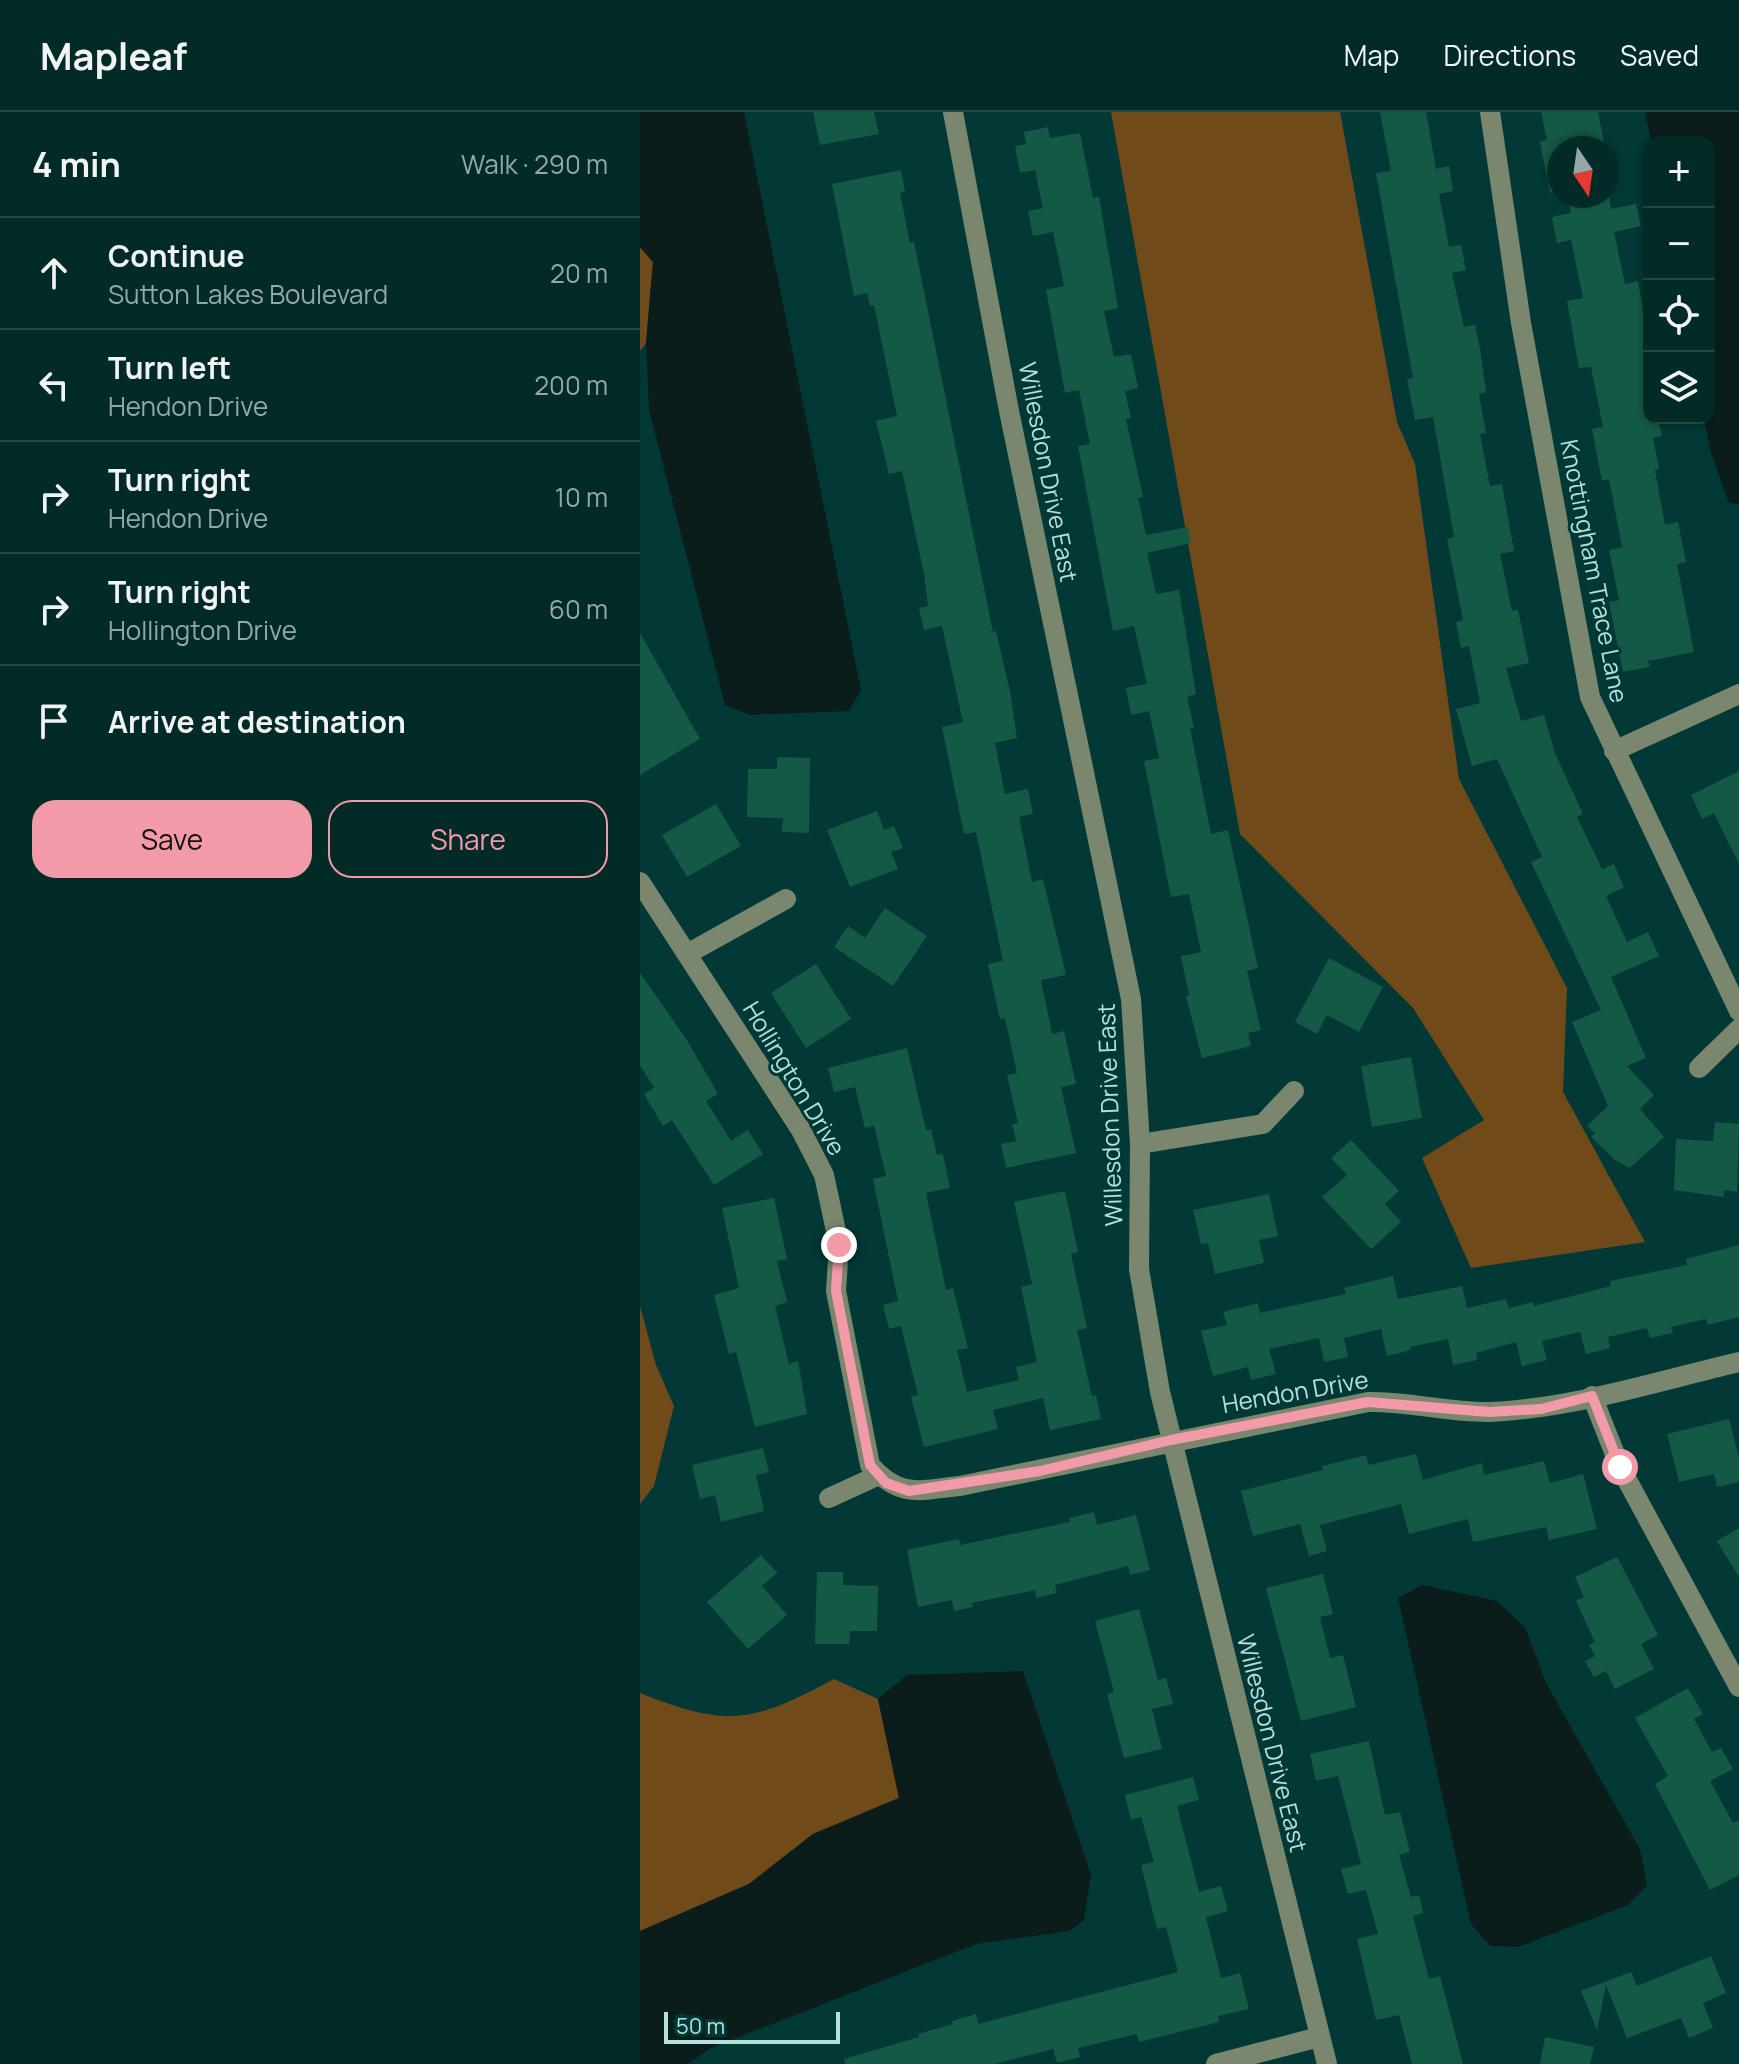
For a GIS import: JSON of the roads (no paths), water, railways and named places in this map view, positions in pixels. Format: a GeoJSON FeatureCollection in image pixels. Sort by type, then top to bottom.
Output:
{"type":"FeatureCollection","features":[{"type":"Feature","properties":{"kind":"street","name":"Willesdon Drive East"},"geometry":{"type":"LineString","coordinates":[[953,112],[1009,411],[1131,999],[1140,1144],[1139,1269],[1171,1440],[1327,2064]]}},
{"type":"Feature","properties":{"kind":"street","name":"Knottingham Trace Lane"},"geometry":{"type":"LineString","coordinates":[[1490,112],[1521,323],[1590,697],[1739,1011]]}},
{"type":"Feature","properties":{"kind":"street"},"geometry":{"type":"LineString","coordinates":[[1614,751],[1739,694]]}},
{"type":"Feature","properties":{"kind":"street","name":"Hollington Drive"},"geometry":{"type":"LineString","coordinates":[[640,882],[801,1130],[824,1175],[839,1245],[836,1291],[875,1470]]}},
{"type":"Feature","properties":{"kind":"street"},"geometry":{"type":"LineString","coordinates":[[687,954],[786,899]]}},
{"type":"Feature","properties":{"kind":"street"},"geometry":{"type":"LineString","coordinates":[[1699,1068],[1739,1029]]}},
{"type":"Feature","properties":{"kind":"street"},"geometry":{"type":"LineString","coordinates":[[1140,1144],[1263,1124],[1294,1091]]}},
{"type":"Feature","properties":{"kind":"street","name":"Hendon Drive"},"geometry":{"type":"LineString","coordinates":[[875,1470],[886,1483],[909,1491],[960,1486],[1171,1440],[1368,1402],[1489,1412],[1541,1409],[1739,1362]]}},
{"type":"Feature","properties":{"kind":"street"},"geometry":{"type":"LineString","coordinates":[[1592,1396],[1620,1467],[1739,1687]]}},
{"type":"Feature","properties":{"kind":"street"},"geometry":{"type":"LineString","coordinates":[[829,1498],[875,1470]]}},
{"type":"Feature","properties":{"kind":"street"},"geometry":{"type":"LineString","coordinates":[[1216,2064],[1319,2037]]}},
{"type":"Feature","properties":{"kind":"water"},"geometry":{"type":"Polygon","coordinates":[[[640,112],[744,112],[861,690],[849,711],[750,715],[725,705],[649,410],[646,343],[653,262],[640,247],[640,112]]]}},
{"type":"Feature","properties":{"kind":"water"},"geometry":{"type":"Polygon","coordinates":[[[1645,112],[1739,112],[1739,504],[1729,503],[1710,450],[1705,424],[1715,424],[1715,136],[1650,136],[1645,112]]]}},
{"type":"Feature","properties":{"kind":"water"},"geometry":{"type":"Polygon","coordinates":[[[1423,1585],[1497,1601],[1525,1627],[1546,1683],[1640,1849],[1647,1885],[1628,1905],[1518,1947],[1490,1946],[1471,1924],[1398,1598],[1423,1585]]]}},
{"type":"Feature","properties":{"kind":"water"},"geometry":{"type":"Polygon","coordinates":[[[1023,1671],[1091,1875],[1084,1920],[1070,1931],[976,1944],[711,2048],[687,2064],[640,2064],[640,1931],[749,1884],[813,1834],[899,1798],[878,1699],[907,1675],[1023,1671]]]}}]}
